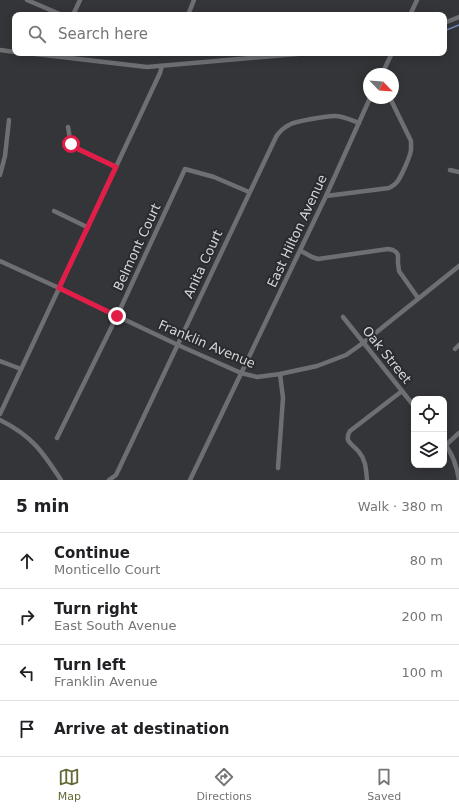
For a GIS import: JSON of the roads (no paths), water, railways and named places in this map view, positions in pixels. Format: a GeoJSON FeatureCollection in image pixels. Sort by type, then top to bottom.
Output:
{"type":"FeatureCollection","features":[{"type":"Feature","properties":{"kind":"street"},"geometry":{"type":"LineString","coordinates":[[27,0],[55,12]]}},
{"type":"Feature","properties":{"kind":"street"},"geometry":{"type":"LineString","coordinates":[[74,12],[80,0]]}},
{"type":"Feature","properties":{"kind":"street"},"geometry":{"type":"LineString","coordinates":[[189,12],[194,0]]}},
{"type":"Feature","properties":{"kind":"street"},"geometry":{"type":"LineString","coordinates":[[411,12],[417,0]]}},
{"type":"Feature","properties":{"kind":"street"},"geometry":{"type":"LineString","coordinates":[[447,22],[459,17]]}},
{"type":"Feature","properties":{"kind":"street"},"geometry":{"type":"LineString","coordinates":[[0,50],[12,52]]}},
{"type":"Feature","properties":{"kind":"street"},"geometry":{"type":"LineString","coordinates":[[53,56],[139,66],[162,66],[274,56]]}},
{"type":"Feature","properties":{"kind":"street"},"geometry":{"type":"LineString","coordinates":[[385,68],[391,56]]}},
{"type":"Feature","properties":{"kind":"street"},"geometry":{"type":"LineString","coordinates":[[0,414],[162,66]]}},
{"type":"Feature","properties":{"kind":"street","name":"East Hilton Avenue"},"geometry":{"type":"LineString","coordinates":[[190,480],[301,250],[367,104]]}},
{"type":"Feature","properties":{"kind":"street"},"geometry":{"type":"LineString","coordinates":[[326,196],[389,188],[396,184],[411,151],[411,145],[393,104]]}},
{"type":"Feature","properties":{"kind":"street","name":"Anita Court"},"geometry":{"type":"LineString","coordinates":[[109,480],[118,472],[276,137],[283,128],[295,122],[334,116],[346,118],[359,123]]}},
{"type":"Feature","properties":{"kind":"street"},"geometry":{"type":"LineString","coordinates":[[0,175],[5,156],[9,120]]}},
{"type":"Feature","properties":{"kind":"street"},"geometry":{"type":"LineString","coordinates":[[68,127],[73,146],[116,167]]}},
{"type":"Feature","properties":{"kind":"street","name":"Belmont Court"},"geometry":{"type":"LineString","coordinates":[[57,438],[117,316],[185,169],[214,177],[249,192]]}},
{"type":"Feature","properties":{"kind":"street"},"geometry":{"type":"LineString","coordinates":[[450,170],[459,172]]}},
{"type":"Feature","properties":{"kind":"street"},"geometry":{"type":"LineString","coordinates":[[54,211],[87,227]]}},
{"type":"Feature","properties":{"kind":"street"},"geometry":{"type":"LineString","coordinates":[[301,250],[318,259],[393,250],[398,255],[399,271],[418,298]]}},
{"type":"Feature","properties":{"kind":"street","name":"Franklin Avenue"},"geometry":{"type":"LineString","coordinates":[[0,261],[178,345],[241,373],[257,377],[317,366],[346,355],[459,266]]}},
{"type":"Feature","properties":{"kind":"street","name":"Oak Street"},"geometry":{"type":"LineString","coordinates":[[343,317],[411,402]]}},
{"type":"Feature","properties":{"kind":"street"},"geometry":{"type":"LineString","coordinates":[[0,361],[21,369]]}},
{"type":"Feature","properties":{"kind":"street"},"geometry":{"type":"LineString","coordinates":[[278,468],[283,398],[280,374]]}},
{"type":"Feature","properties":{"kind":"street"},"geometry":{"type":"LineString","coordinates":[[367,480],[366,466],[360,453],[349,441],[348,434],[402,391]]}},
{"type":"Feature","properties":{"kind":"street"},"geometry":{"type":"LineString","coordinates":[[0,420],[21,432],[31,440],[44,454],[61,480]]}},
{"type":"Feature","properties":{"kind":"street"},"geometry":{"type":"LineString","coordinates":[[447,442],[459,433]]}},
{"type":"Feature","properties":{"kind":"street"},"geometry":{"type":"LineString","coordinates":[[447,448],[456,464],[459,480]]}},
{"type":"Feature","properties":{"kind":"waterway"},"geometry":{"type":"LineString","coordinates":[[447,30],[459,25]]}}]}
